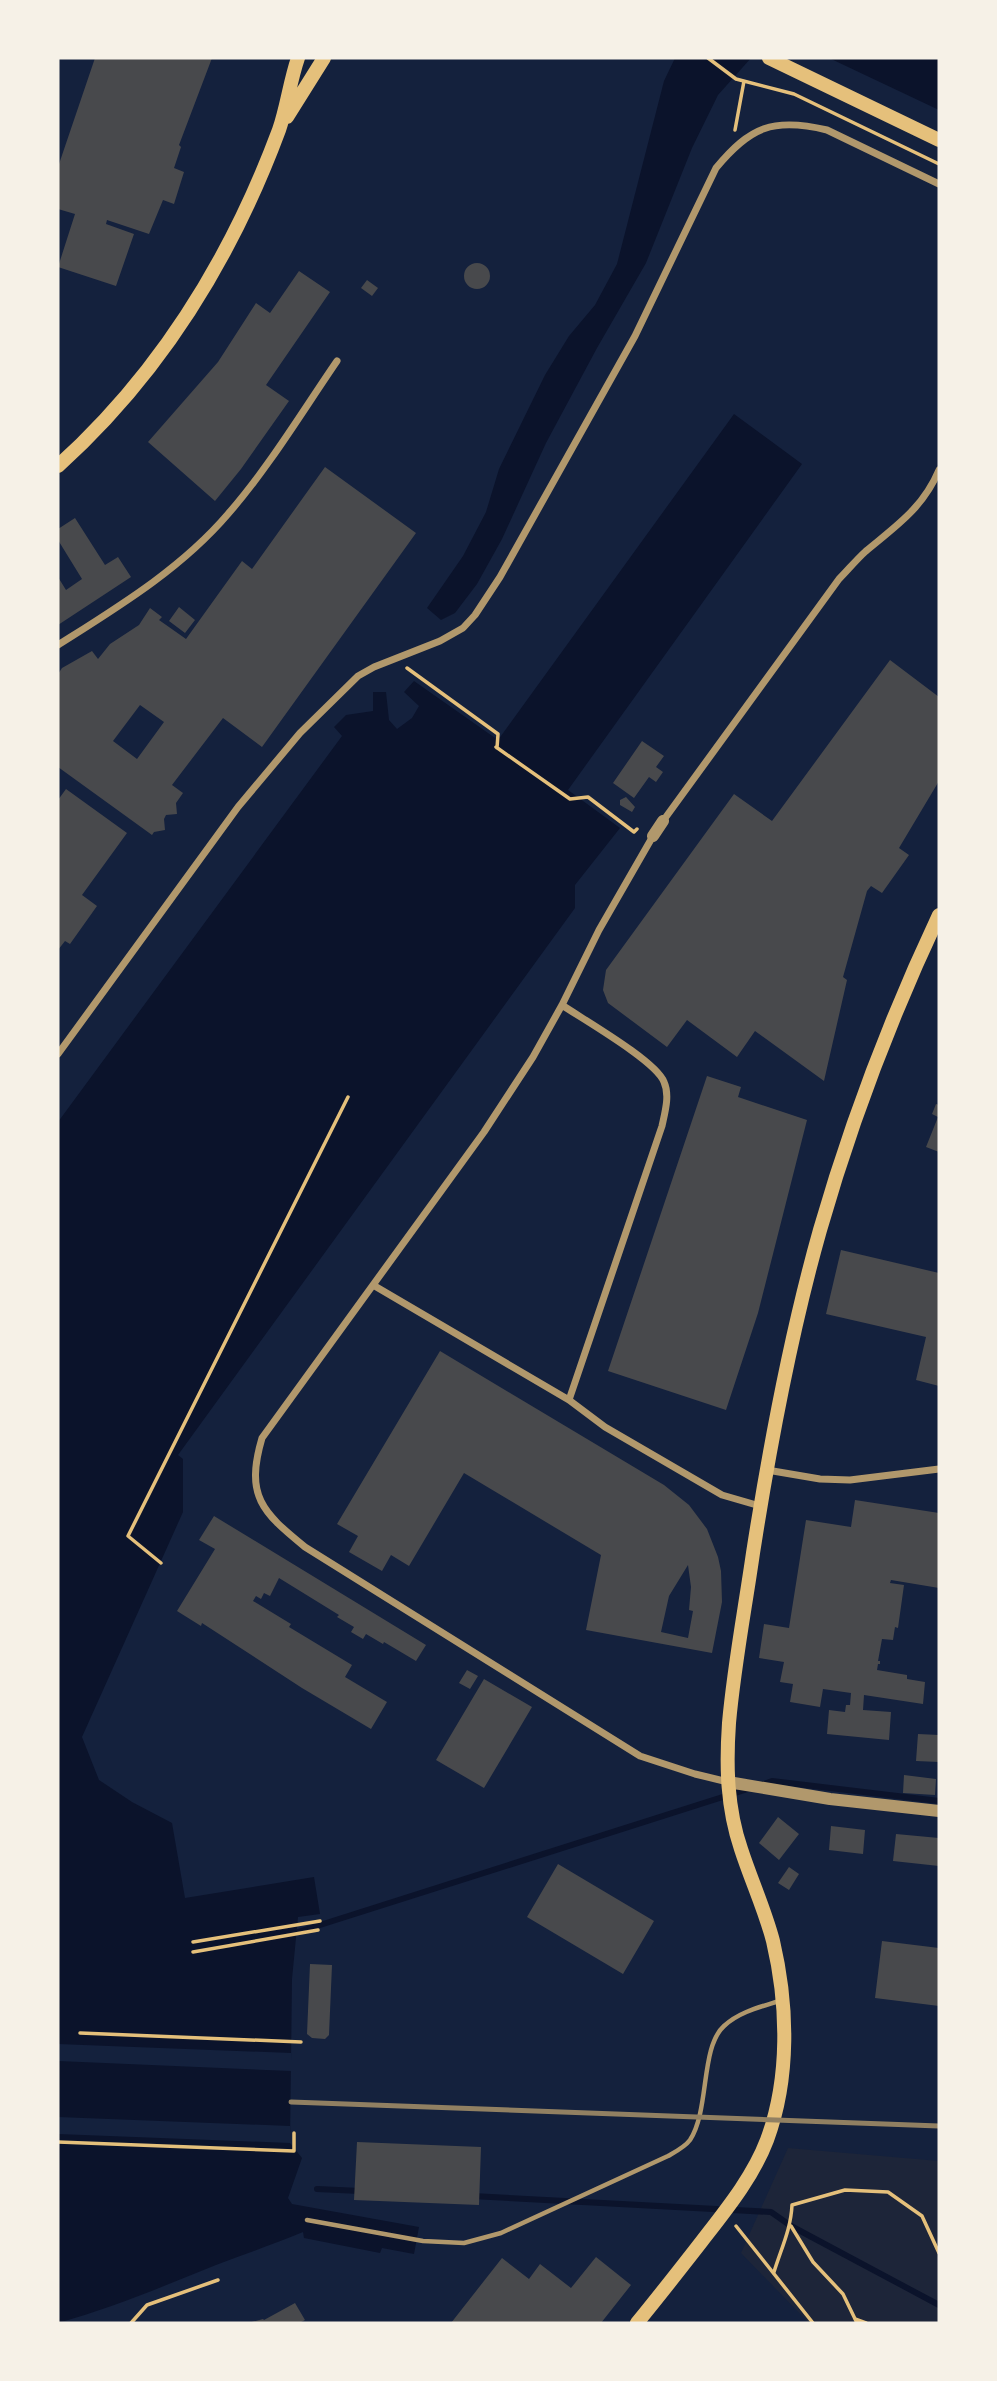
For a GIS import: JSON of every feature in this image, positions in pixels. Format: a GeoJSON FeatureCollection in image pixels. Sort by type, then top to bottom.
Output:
{"type":"FeatureCollection","features":[{"type":"Feature","properties":{"kind":"main road"},"geometry":{"type":"LineString","coordinates":[[58,466],[132,390],[188,316],[238,228],[280,127],[298,58]]}},
{"type":"Feature","properties":{"kind":"main road"},"geometry":{"type":"LineString","coordinates":[[280,127],[324,58]]}},
{"type":"Feature","properties":{"kind":"main road"},"geometry":{"type":"LineString","coordinates":[[769,58],[939,140]]}},
{"type":"Feature","properties":{"kind":"main road"},"geometry":{"type":"LineString","coordinates":[[638,2323],[724,2212],[751,2172],[775,2112],[783,2068],[782,2000],[772,1941],[738,1841],[730,1805],[730,1716],[767,1469],[805,1286],[828,1201],[882,1045],[939,915]]}},
{"type":"Feature","properties":{"kind":"street"},"geometry":{"type":"LineString","coordinates":[[58,1054],[238,807],[300,733],[358,676],[454,635],[475,615],[500,577],[635,336],[716,168],[729,152],[745,137],[758,130],[783,125],[816,127],[939,184]]}},
{"type":"Feature","properties":{"kind":"street"},"geometry":{"type":"LineString","coordinates":[[58,645],[164,574],[228,514],[337,360]]}},
{"type":"Feature","properties":{"kind":"street"},"geometry":{"type":"LineString","coordinates":[[939,470],[933,485],[919,503],[894,530],[865,552],[839,579],[663,821],[599,930],[533,1057],[484,1132],[262,1438],[256,1461],[255,1481],[263,1504],[275,1522],[305,1547],[640,1756],[728,1782],[939,1811]]}},
{"type":"Feature","properties":{"kind":"street"},"geometry":{"type":"LineString","coordinates":[[562,1005],[652,1066],[664,1080],[666,1090],[662,1126],[569,1400]]}},
{"type":"Feature","properties":{"kind":"street"},"geometry":{"type":"LineString","coordinates":[[373,1285],[569,1400],[605,1427],[722,1494],[761,1506]]}},
{"type":"Feature","properties":{"kind":"street"},"geometry":{"type":"LineString","coordinates":[[767,1469],[820,1479],[850,1480],[939,1469]]}},
{"type":"Feature","properties":{"kind":"lane"},"geometry":{"type":"LineString","coordinates":[[306,2220],[423,2241],[464,2243],[501,2233],[668,2157],[689,2142],[701,2117],[712,2046],[723,2027],[745,2012],[782,2000]]}},
{"type":"Feature","properties":{"kind":"path"},"geometry":{"type":"LineString","coordinates":[[708,58],[736,79],[794,94],[939,164]]}},
{"type":"Feature","properties":{"kind":"path"},"geometry":{"type":"LineString","coordinates":[[729,152],[744,81]]}},
{"type":"Feature","properties":{"kind":"path"},"geometry":{"type":"LineString","coordinates":[[412,673],[498,734],[497,747],[568,797],[588,797],[625,823]]}},
{"type":"Feature","properties":{"kind":"path"},"geometry":{"type":"LineString","coordinates":[[161,1563],[128,1536],[348,1097]]}},
{"type":"Feature","properties":{"kind":"path"},"geometry":{"type":"LineString","coordinates":[[193,1942],[320,1921]]}},
{"type":"Feature","properties":{"kind":"path"},"geometry":{"type":"LineString","coordinates":[[193,1952],[318,1930]]}},
{"type":"Feature","properties":{"kind":"path"},"geometry":{"type":"LineString","coordinates":[[80,2033],[301,2042]]}},
{"type":"Feature","properties":{"kind":"path"},"geometry":{"type":"LineString","coordinates":[[58,2142],[294,2151],[294,2133]]}},
{"type":"Feature","properties":{"kind":"path"},"geometry":{"type":"LineString","coordinates":[[774,2272],[785,2235],[791,2226],[792,2205],[845,2190],[888,2192],[922,2216],[939,2253]]}},
{"type":"Feature","properties":{"kind":"path"},"geometry":{"type":"LineString","coordinates":[[724,2212],[813,2323]]}},
{"type":"Feature","properties":{"kind":"path"},"geometry":{"type":"LineString","coordinates":[[791,2226],[813,2262],[843,2294],[856,2321],[866,2323]]}},
{"type":"Feature","properties":{"kind":"path"},"geometry":{"type":"LineString","coordinates":[[131,2323],[146,2305],[218,2280]]}},
{"type":"Feature","properties":{"kind":"shaded area"},"geometry":{"type":"Polygon","coordinates":[[[675,58],[751,58],[718,95],[692,148],[646,263],[546,443],[502,539],[477,584],[455,613],[441,620],[427,608],[463,556],[486,512],[499,469],[545,375],[569,336],[595,305],[617,264],[664,81],[675,58]]]}},
{"type":"Feature","properties":{"kind":"shaded area"},"geometry":{"type":"Polygon","coordinates":[[[829,58],[939,58],[939,110],[829,58]]]}},
{"type":"Feature","properties":{"kind":"shaded area"},"geometry":{"type":"Polygon","coordinates":[[[734,414],[802,464],[568,790],[620,828],[575,885],[575,908],[178,1455],[183,1459],[183,1512],[82,1737],[99,1780],[132,1802],[172,1823],[185,1898],[314,1877],[320,1914],[298,1917],[292,1979],[290,2143],[302,2158],[288,2198],[292,2204],[419,2227],[414,2254],[382,2248],[380,2253],[304,2238],[303,2232],[118,2304],[58,2323],[58,1122],[342,736],[334,727],[346,715],[373,711],[373,692],[386,692],[389,720],[397,729],[412,718],[419,706],[404,692],[414,681],[498,740],[734,414]]]}},
{"type":"Feature","properties":{"kind":"shaded area"},"geometry":{"type":"Polygon","coordinates":[[[788,2148],[939,2161],[939,2323],[809,2323],[741,2253],[788,2148]]]}},
{"type":"Feature","properties":{"kind":"pier"},"geometry":{"type":"Polygon","coordinates":[[[58,2044],[291,2053],[291,2071],[58,2061],[58,2044]]]}},
{"type":"Feature","properties":{"kind":"pier"},"geometry":{"type":"Polygon","coordinates":[[[58,2117],[290,2126],[290,2143],[58,2134],[58,2117]]]}},
{"type":"Feature","properties":{"kind":"building"},"geometry":{"type":"Polygon","coordinates":[[[95,58],[212,58],[179,145],[181,147],[174,168],[184,172],[174,204],[163,200],[149,234],[107,220],[106,224],[134,234],[116,286],[58,267],[75,214],[58,209],[58,167],[95,58]]]}},
{"type":"Feature","properties":{"kind":"building"},"geometry":{"type":"Polygon","coordinates":[[[477,263],[486,267],[490,276],[486,285],[477,289],[468,285],[464,276],[468,267],[477,263]]]}},
{"type":"Feature","properties":{"kind":"building"},"geometry":{"type":"Polygon","coordinates":[[[299,271],[330,292],[266,385],[289,401],[215,501],[148,442],[218,362],[256,303],[270,313],[299,271]]]}},
{"type":"Feature","properties":{"kind":"building"},"geometry":{"type":"Polygon","coordinates":[[[367,280],[378,288],[372,296],[361,288],[367,280]]]}},
{"type":"Feature","properties":{"kind":"building"},"geometry":{"type":"Polygon","coordinates":[[[325,467],[416,533],[262,747],[223,718],[172,785],[183,793],[176,803],[177,814],[166,815],[165,830],[152,835],[58,767],[58,674],[62,668],[92,651],[98,659],[110,644],[139,625],[150,608],[162,617],[159,620],[186,639],[242,561],[252,569],[325,467]],[[140,705],[113,741],[137,759],[164,722],[140,705]]]}},
{"type":"Feature","properties":{"kind":"building"},"geometry":{"type":"Polygon","coordinates":[[[75,518],[105,565],[118,557],[131,577],[58,625],[58,577],[66,590],[82,579],[58,540],[58,529],[75,518]]]}},
{"type":"Feature","properties":{"kind":"building"},"geometry":{"type":"Polygon","coordinates":[[[179,607],[195,620],[185,633],[169,621],[179,607]]]}},
{"type":"Feature","properties":{"kind":"building"},"geometry":{"type":"Polygon","coordinates":[[[890,660],[939,697],[939,781],[899,848],[909,855],[882,893],[871,886],[867,891],[843,977],[847,980],[824,1081],[755,1031],[737,1057],[687,1020],[667,1047],[608,1003],[603,990],[606,970],[734,794],[772,821],[890,660]]]}},
{"type":"Feature","properties":{"kind":"building"},"geometry":{"type":"Polygon","coordinates":[[[642,741],[664,756],[656,767],[663,772],[656,782],[649,777],[634,798],[613,783],[642,741]]]}},
{"type":"Feature","properties":{"kind":"building"},"geometry":{"type":"Polygon","coordinates":[[[66,789],[127,833],[82,895],[97,906],[70,944],[65,941],[58,950],[58,800],[66,789]]]}},
{"type":"Feature","properties":{"kind":"building"},"geometry":{"type":"Polygon","coordinates":[[[626,797],[635,807],[632,812],[620,805],[620,800],[626,797]]]}},
{"type":"Feature","properties":{"kind":"building"},"geometry":{"type":"Polygon","coordinates":[[[707,1076],[741,1087],[738,1097],[807,1120],[758,1313],[726,1410],[608,1371],[707,1076]]]}},
{"type":"Feature","properties":{"kind":"building"},"geometry":{"type":"Polygon","coordinates":[[[936,1104],[939,1105],[939,1152],[926,1147],[938,1117],[932,1114],[936,1104]]]}},
{"type":"Feature","properties":{"kind":"building"},"geometry":{"type":"Polygon","coordinates":[[[841,1250],[939,1273],[939,1386],[916,1380],[926,1337],[826,1314],[841,1250]]]}},
{"type":"Feature","properties":{"kind":"building"},"geometry":{"type":"Polygon","coordinates":[[[440,1351],[664,1485],[689,1505],[707,1529],[721,1571],[722,1602],[712,1653],[586,1630],[601,1555],[464,1473],[409,1566],[391,1555],[382,1571],[349,1552],[358,1536],[337,1524],[440,1351]],[[688,1565],[669,1596],[661,1632],[688,1638],[693,1611],[689,1610],[691,1587],[688,1565]]]}},
{"type":"Feature","properties":{"kind":"building"},"geometry":{"type":"Polygon","coordinates":[[[855,1500],[939,1513],[939,1588],[891,1580],[890,1583],[904,1585],[898,1628],[895,1627],[893,1640],[882,1639],[877,1670],[907,1675],[907,1679],[925,1682],[923,1704],[864,1695],[863,1710],[891,1712],[889,1740],[827,1734],[829,1710],[845,1712],[846,1705],[850,1705],[851,1693],[823,1689],[820,1707],[790,1702],[793,1684],[780,1682],[784,1662],[759,1658],[764,1624],[789,1628],[806,1520],[851,1527],[855,1500]]]}},
{"type":"Feature","properties":{"kind":"building"},"geometry":{"type":"Polygon","coordinates":[[[214,1516],[426,1645],[416,1661],[366,1634],[363,1639],[351,1632],[354,1627],[337,1617],[339,1615],[279,1578],[270,1596],[264,1593],[261,1599],[256,1596],[253,1601],[291,1624],[289,1627],[352,1665],[345,1677],[387,1702],[371,1729],[202,1623],[201,1626],[177,1611],[215,1549],[199,1540],[214,1516]]]}},
{"type":"Feature","properties":{"kind":"building"},"geometry":{"type":"Polygon","coordinates":[[[467,1670],[478,1676],[470,1689],[459,1683],[467,1670]]]}},
{"type":"Feature","properties":{"kind":"building"},"geometry":{"type":"Polygon","coordinates":[[[484,1679],[532,1707],[484,1788],[436,1760],[484,1679]]]}},
{"type":"Feature","properties":{"kind":"building"},"geometry":{"type":"Polygon","coordinates":[[[918,1734],[939,1735],[939,1762],[916,1761],[918,1734]]]}},
{"type":"Feature","properties":{"kind":"building"},"geometry":{"type":"Polygon","coordinates":[[[904,1775],[936,1779],[935,1795],[903,1793],[904,1775]]]}},
{"type":"Feature","properties":{"kind":"building"},"geometry":{"type":"Polygon","coordinates":[[[778,1817],[799,1834],[779,1860],[759,1843],[778,1817]]]}},
{"type":"Feature","properties":{"kind":"building"},"geometry":{"type":"Polygon","coordinates":[[[831,1826],[865,1830],[863,1854],[829,1850],[831,1826]]]}},
{"type":"Feature","properties":{"kind":"building"},"geometry":{"type":"Polygon","coordinates":[[[896,1834],[939,1838],[939,1866],[893,1861],[896,1834]]]}},
{"type":"Feature","properties":{"kind":"building"},"geometry":{"type":"Polygon","coordinates":[[[558,1864],[654,1921],[623,1974],[527,1917],[558,1864]]]}},
{"type":"Feature","properties":{"kind":"building"},"geometry":{"type":"Polygon","coordinates":[[[789,1867],[799,1874],[789,1890],[778,1883],[789,1867]]]}},
{"type":"Feature","properties":{"kind":"building"},"geometry":{"type":"Polygon","coordinates":[[[882,1941],[939,1948],[939,2006],[875,1998],[882,1941]]]}},
{"type":"Feature","properties":{"kind":"building"},"geometry":{"type":"Polygon","coordinates":[[[310,1964],[332,1965],[329,2035],[325,2039],[312,2038],[307,2034],[310,1964]]]}},
{"type":"Feature","properties":{"kind":"building"},"geometry":{"type":"Polygon","coordinates":[[[357,2142],[481,2147],[479,2205],[354,2200],[357,2142]]]}},
{"type":"Feature","properties":{"kind":"building"},"geometry":{"type":"Polygon","coordinates":[[[596,2257],[631,2285],[601,2323],[451,2323],[502,2258],[529,2279],[540,2264],[571,2288],[596,2257]]]}},
{"type":"Feature","properties":{"kind":"building"},"geometry":{"type":"Polygon","coordinates":[[[295,2303],[305,2320],[299,2323],[248,2323],[264,2320],[295,2303]]]}},
{"type":"Feature","properties":{"kind":"waterway"},"geometry":{"type":"LineString","coordinates":[[761,1785],[772,1781],[939,1801]]}},
{"type":"Feature","properties":{"kind":"waterway"},"geometry":{"type":"LineString","coordinates":[[298,1932],[751,1788]]}},
{"type":"Feature","properties":{"kind":"waterway"},"geometry":{"type":"LineString","coordinates":[[317,2189],[360,2191]]}},
{"type":"Feature","properties":{"kind":"waterway"},"geometry":{"type":"LineString","coordinates":[[472,2196],[771,2212],[791,2226],[939,2305]]}},
{"type":"Feature","properties":{"kind":"railway"},"geometry":{"type":"LineString","coordinates":[[291,2102],[939,2126]]}}]}
